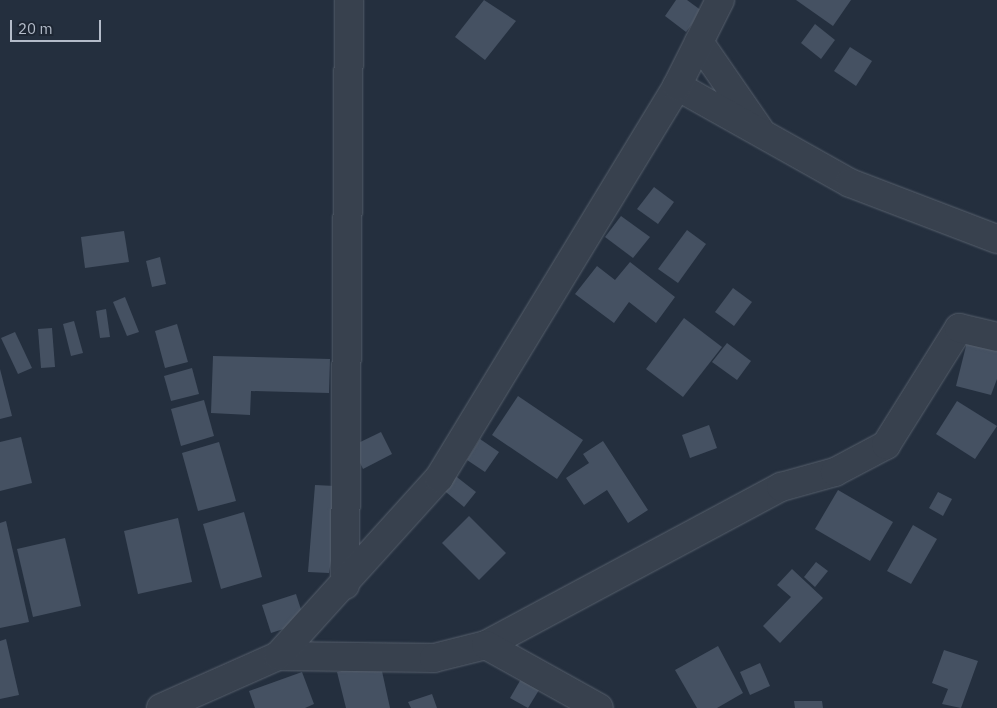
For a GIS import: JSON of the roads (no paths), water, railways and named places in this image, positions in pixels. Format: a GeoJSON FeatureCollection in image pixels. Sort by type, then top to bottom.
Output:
{"type":"FeatureCollection","features":[{"type":"Feature","properties":{"kind":"street"},"geometry":{"type":"LineString","coordinates":[[345,585],[349,0]]}},
{"type":"Feature","properties":{"kind":"street"},"geometry":{"type":"LineString","coordinates":[[161,708],[278,656],[345,585],[439,478],[677,86],[720,0]]}},
{"type":"Feature","properties":{"kind":"street"},"geometry":{"type":"LineString","coordinates":[[699,42],[764,135]]}},
{"type":"Feature","properties":{"kind":"street"},"geometry":{"type":"LineString","coordinates":[[677,86],[850,183],[997,239]]}},
{"type":"Feature","properties":{"kind":"street"},"geometry":{"type":"LineString","coordinates":[[278,656],[434,658],[486,646],[780,487],[836,472],[886,445],[959,328],[997,337]]}},
{"type":"Feature","properties":{"kind":"street"},"geometry":{"type":"LineString","coordinates":[[486,646],[599,708]]}}]}
